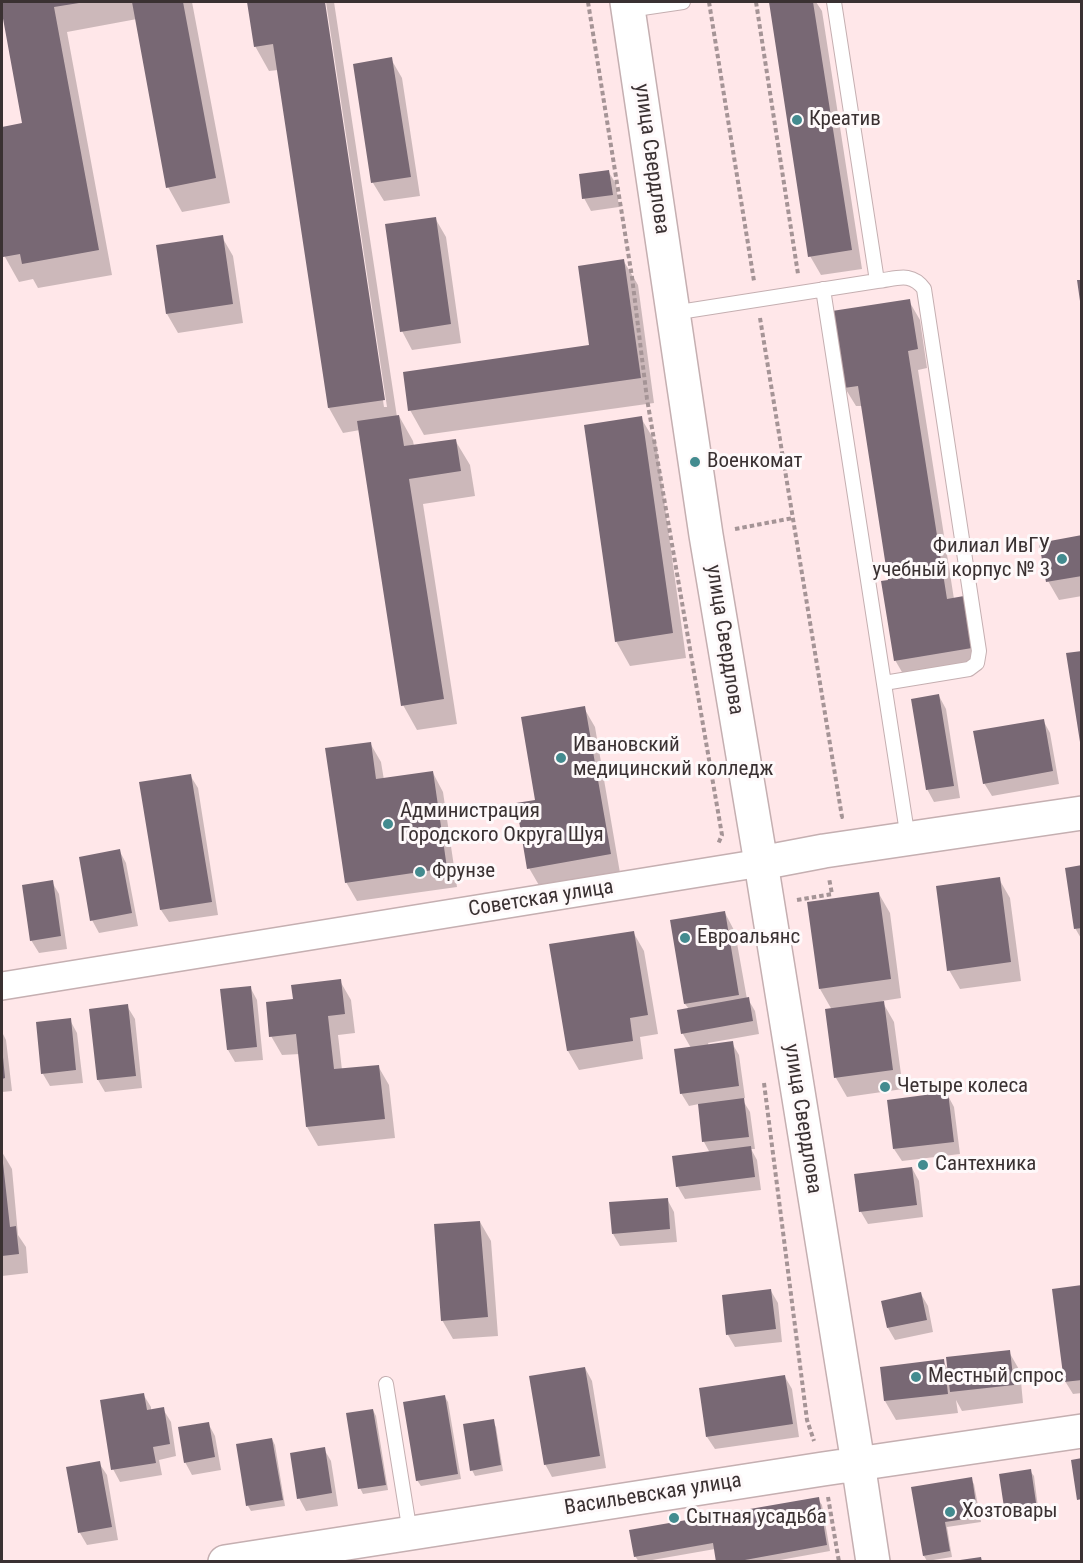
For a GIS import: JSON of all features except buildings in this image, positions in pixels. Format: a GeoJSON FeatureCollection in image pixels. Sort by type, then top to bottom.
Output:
{"type":"FeatureCollection","features":[{"type":"Feature","properties":{"kind":"main road","name":"улица Свердлова"},"geometry":{"type":"LineString","coordinates":[[628,6],[708,546],[873,1562]]}},
{"type":"Feature","properties":{"kind":"main road","name":"Советская улица"},"geometry":{"type":"LineString","coordinates":[[761,863],[824,851],[1082,813]]}},
{"type":"Feature","properties":{"kind":"main road","name":"Васильевская улица"},"geometry":{"type":"LineString","coordinates":[[225,1562],[858,1463],[1082,1431]]}},
{"type":"Feature","properties":{"kind":"street","name":"Советская улица"},"geometry":{"type":"LineString","coordinates":[[2,986],[761,863]]}},
{"type":"Feature","properties":{"kind":"lane"},"geometry":{"type":"LineString","coordinates":[[628,6],[683,2]]}},
{"type":"Feature","properties":{"kind":"lane"},"geometry":{"type":"LineString","coordinates":[[834,2],[877,281]]}},
{"type":"Feature","properties":{"kind":"lane"},"geometry":{"type":"LineString","coordinates":[[673,313],[908,277],[918,281],[924,289],[979,658],[969,669],[884,683]]}},
{"type":"Feature","properties":{"kind":"lane"},"geometry":{"type":"LineString","coordinates":[[823,289],[908,839]]}},
{"type":"Feature","properties":{"kind":"lane"},"geometry":{"type":"LineString","coordinates":[[386,1384],[410,1533]]}},
{"type":"Feature","properties":{"kind":"path"},"geometry":{"type":"LineString","coordinates":[[588,2],[632,277],[647,399],[722,835],[707,872]]}},
{"type":"Feature","properties":{"kind":"path"},"geometry":{"type":"LineString","coordinates":[[709,2],[842,817]]}},
{"type":"Feature","properties":{"kind":"path"},"geometry":{"type":"LineString","coordinates":[[756,2],[801,293]]}},
{"type":"Feature","properties":{"kind":"path"},"geometry":{"type":"LineString","coordinates":[[768,905],[832,894],[824,851]]}},
{"type":"Feature","properties":{"kind":"path"},"geometry":{"type":"LineString","coordinates":[[763,1075],[807,1420],[823,1469],[839,1562]]}},
{"type":"Feature","properties":{"kind":"place","name":"Креатив"},"geometry":{"type":"Point","coordinates":[797,120]}},
{"type":"Feature","properties":{"kind":"place","name":"Военкомат"},"geometry":{"type":"Point","coordinates":[695,462]}},
{"type":"Feature","properties":{"kind":"place","name":"Филиал ИвГУ учебный корпус № 3"},"geometry":{"type":"Point","coordinates":[1062,559]}},
{"type":"Feature","properties":{"kind":"place","name":"Ивановский медицинский колледж"},"geometry":{"type":"Point","coordinates":[561,758]}},
{"type":"Feature","properties":{"kind":"place","name":"Администрация Городского Округа Шуя"},"geometry":{"type":"Point","coordinates":[388,824]}},
{"type":"Feature","properties":{"kind":"place","name":"Фрунзе"},"geometry":{"type":"Point","coordinates":[420,872]}},
{"type":"Feature","properties":{"kind":"place","name":"Евроальянс"},"geometry":{"type":"Point","coordinates":[685,938]}},
{"type":"Feature","properties":{"kind":"place","name":"Четыре колеса"},"geometry":{"type":"Point","coordinates":[885,1087]}},
{"type":"Feature","properties":{"kind":"place","name":"Сантехника"},"geometry":{"type":"Point","coordinates":[923,1165]}},
{"type":"Feature","properties":{"kind":"place","name":"Местный спрос"},"geometry":{"type":"Point","coordinates":[916,1377]}},
{"type":"Feature","properties":{"kind":"place","name":"Хозтовары"},"geometry":{"type":"Point","coordinates":[950,1512]}},
{"type":"Feature","properties":{"kind":"place","name":"Сытная усадьба"},"geometry":{"type":"Point","coordinates":[674,1518]}}]}
